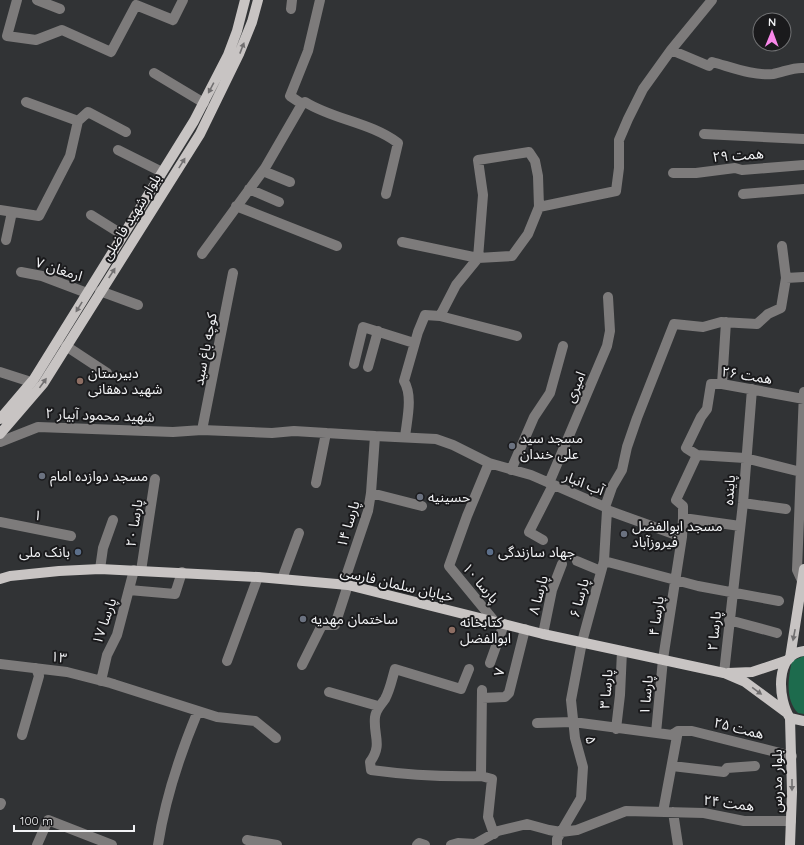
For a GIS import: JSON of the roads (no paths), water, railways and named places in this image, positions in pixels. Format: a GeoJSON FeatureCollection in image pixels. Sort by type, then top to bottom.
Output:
{"type":"FeatureCollection","features":[{"type":"Feature","properties":{"kind":"main road","name":"بلوار شهید فاضلی"},"geometry":{"type":"LineString","coordinates":[[0,434],[22,401],[31,382],[204,103],[228,55],[241,19],[244,0]]}},
{"type":"Feature","properties":{"kind":"main road","name":"بلوار شهید فاضلی"},"geometry":{"type":"LineString","coordinates":[[0,419],[43,384],[200,134],[220,97],[252,22],[258,0]]}},
{"type":"Feature","properties":{"kind":"main road"},"geometry":{"type":"LineString","coordinates":[[241,19],[252,22]]}},
{"type":"Feature","properties":{"kind":"main road","name":"خیابان سلمان فارسی"},"geometry":{"type":"LineString","coordinates":[[3,576],[100,568],[258,577],[345,585],[543,634],[724,673],[745,682],[789,715]]}},
{"type":"Feature","properties":{"kind":"main road"},"geometry":{"type":"LineString","coordinates":[[789,659],[803,583],[804,569]]}},
{"type":"Feature","properties":{"kind":"main road","name":"خیابان سلمان فارسی"},"geometry":{"type":"LineString","coordinates":[[724,673],[752,672],[789,659],[795,654],[804,651]]}},
{"type":"Feature","properties":{"kind":"main road","name":"بلوار مدرس"},"geometry":{"type":"LineString","coordinates":[[789,659],[784,669],[781,682],[784,702],[789,715],[792,756],[790,845]]}},
{"type":"Feature","properties":{"kind":"main road"},"geometry":{"type":"LineString","coordinates":[[789,715],[804,721]]}},
{"type":"Feature","properties":{"kind":"street"},"geometry":{"type":"LineString","coordinates":[[17,0],[3,36],[36,40],[62,30],[111,52],[136,5],[173,20],[183,0]]}},
{"type":"Feature","properties":{"kind":"street"},"geometry":{"type":"LineString","coordinates":[[37,0],[60,9]]}},
{"type":"Feature","properties":{"kind":"street"},"geometry":{"type":"LineString","coordinates":[[320,0],[308,51],[290,96],[302,104],[305,102],[329,115],[366,126],[389,136],[398,143],[386,194]]}},
{"type":"Feature","properties":{"kind":"street"},"geometry":{"type":"LineString","coordinates":[[539,207],[616,191],[619,168],[619,140],[643,89],[671,50],[712,0]]}},
{"type":"Feature","properties":{"kind":"street"},"geometry":{"type":"LineString","coordinates":[[671,50],[709,66],[712,62],[759,74],[774,74],[796,67],[804,68]]}},
{"type":"Feature","properties":{"kind":"street"},"geometry":{"type":"LineString","coordinates":[[154,74],[204,103]]}},
{"type":"Feature","properties":{"kind":"street"},"geometry":{"type":"LineString","coordinates":[[26,102],[78,121]]}},
{"type":"Feature","properties":{"kind":"street"},"geometry":{"type":"LineString","coordinates":[[202,254],[263,171],[302,104]]}},
{"type":"Feature","properties":{"kind":"street"},"geometry":{"type":"LineString","coordinates":[[0,210],[39,216],[70,156],[78,121],[88,112],[126,132]]}},
{"type":"Feature","properties":{"kind":"street"},"geometry":{"type":"LineString","coordinates":[[704,134],[804,139]]}},
{"type":"Feature","properties":{"kind":"street"},"geometry":{"type":"LineString","coordinates":[[118,150],[162,172]]}},
{"type":"Feature","properties":{"kind":"street"},"geometry":{"type":"LineString","coordinates":[[402,242],[478,258],[512,256],[528,234],[539,207],[538,176],[535,161],[529,152],[478,160],[483,194],[478,258],[456,285],[440,316]]}},
{"type":"Feature","properties":{"kind":"street","name":"همت ۲۹"},"geometry":{"type":"LineString","coordinates":[[673,173],[696,173],[735,168],[742,170],[804,165]]}},
{"type":"Feature","properties":{"kind":"street"},"geometry":{"type":"LineString","coordinates":[[263,171],[290,182]]}},
{"type":"Feature","properties":{"kind":"street"},"geometry":{"type":"LineString","coordinates":[[249,189],[279,202]]}},
{"type":"Feature","properties":{"kind":"street"},"geometry":{"type":"LineString","coordinates":[[743,194],[804,189]]}},
{"type":"Feature","properties":{"kind":"street"},"geometry":{"type":"LineString","coordinates":[[236,206],[337,246]]}},
{"type":"Feature","properties":{"kind":"street"},"geometry":{"type":"LineString","coordinates":[[6,240],[12,212]]}},
{"type":"Feature","properties":{"kind":"street"},"geometry":{"type":"LineString","coordinates":[[91,215],[123,234]]}},
{"type":"Feature","properties":{"kind":"street"},"geometry":{"type":"LineString","coordinates":[[722,384],[726,322],[756,324],[768,314],[781,308],[786,278],[782,246]]}},
{"type":"Feature","properties":{"kind":"street","name":"ارمغان ۷"},"geometry":{"type":"LineString","coordinates":[[21,272],[42,276],[87,293]]}},
{"type":"Feature","properties":{"kind":"street","name":"کوچه باغ سید"},"geometry":{"type":"LineString","coordinates":[[202,430],[233,273]]}},
{"type":"Feature","properties":{"kind":"street"},"geometry":{"type":"LineString","coordinates":[[786,278],[804,277]]}},
{"type":"Feature","properties":{"kind":"street"},"geometry":{"type":"LineString","coordinates":[[100,291],[138,305]]}},
{"type":"Feature","properties":{"kind":"street","name":"امیری"},"geometry":{"type":"LineString","coordinates":[[543,540],[529,532],[551,484],[607,346],[610,331],[608,297]]}},
{"type":"Feature","properties":{"kind":"street"},"geometry":{"type":"LineString","coordinates":[[405,437],[409,403],[408,388],[404,381],[414,343],[425,315],[440,316],[516,336]]}},
{"type":"Feature","properties":{"kind":"street","name":"پارسا ۶"},"geometry":{"type":"LineString","coordinates":[[582,642],[603,566],[606,508],[612,487],[622,470],[627,447],[637,418],[674,324],[703,327],[726,322]]}},
{"type":"Feature","properties":{"kind":"street"},"geometry":{"type":"LineString","coordinates":[[354,364],[363,327],[414,343]]}},
{"type":"Feature","properties":{"kind":"street"},"geometry":{"type":"LineString","coordinates":[[368,367],[378,331]]}},
{"type":"Feature","properties":{"kind":"street"},"geometry":{"type":"LineString","coordinates":[[66,346],[107,374]]}},
{"type":"Feature","properties":{"kind":"street"},"geometry":{"type":"LineString","coordinates":[[511,470],[534,417],[550,392],[563,346]]}},
{"type":"Feature","properties":{"kind":"street"},"geometry":{"type":"LineString","coordinates":[[0,372],[31,382]]}},
{"type":"Feature","properties":{"kind":"street","name":"همت ۲۶"},"geometry":{"type":"LineString","coordinates":[[697,455],[686,448],[700,417],[708,409],[711,384],[722,384],[804,399]]}},
{"type":"Feature","properties":{"kind":"street","name":"پاینده"},"geometry":{"type":"LineString","coordinates":[[732,593],[743,502],[752,389]]}},
{"type":"Feature","properties":{"kind":"street"},"geometry":{"type":"LineString","coordinates":[[803,583],[798,570],[804,392]]}},
{"type":"Feature","properties":{"kind":"street","name":"شهید محمود آبیار ۲"},"geometry":{"type":"LineString","coordinates":[[0,442],[38,427],[173,432],[202,430],[252,433],[294,431],[436,440],[453,445],[489,463]]}},
{"type":"Feature","properties":{"kind":"street"},"geometry":{"type":"LineString","coordinates":[[316,483],[326,433]]}},
{"type":"Feature","properties":{"kind":"street","name":"پارسا ۱۴"},"geometry":{"type":"LineString","coordinates":[[302,665],[322,625],[335,625],[345,585],[362,533],[371,493],[375,436]]}},
{"type":"Feature","properties":{"kind":"street"},"geometry":{"type":"LineString","coordinates":[[740,526],[683,518],[684,506],[676,500],[697,455],[746,458],[801,472]]}},
{"type":"Feature","properties":{"kind":"street"},"geometry":{"type":"LineString","coordinates":[[489,463],[531,475],[551,484]]}},
{"type":"Feature","properties":{"kind":"street","name":"پارسا ۱۰"},"geometry":{"type":"LineString","coordinates":[[489,463],[467,516],[449,566],[499,623]]}},
{"type":"Feature","properties":{"kind":"street","name":"پارسا ۲۰"},"geometry":{"type":"LineString","coordinates":[[137,570],[155,479]]}},
{"type":"Feature","properties":{"kind":"street","name":"آب انبار"},"geometry":{"type":"LineString","coordinates":[[551,484],[606,508],[682,537]]}},
{"type":"Feature","properties":{"kind":"street"},"geometry":{"type":"LineString","coordinates":[[371,493],[422,506]]}},
{"type":"Feature","properties":{"kind":"street"},"geometry":{"type":"LineString","coordinates":[[743,502],[786,508]]}},
{"type":"Feature","properties":{"kind":"street","name":"پارسا ۴"},"geometry":{"type":"LineString","coordinates":[[663,659],[682,537],[683,518]]}},
{"type":"Feature","properties":{"kind":"street"},"geometry":{"type":"LineString","coordinates":[[100,568],[104,548],[113,520]]}},
{"type":"Feature","properties":{"kind":"street","name":"۱"},"geometry":{"type":"LineString","coordinates":[[0,522],[71,536]]}},
{"type":"Feature","properties":{"kind":"street"},"geometry":{"type":"LineString","coordinates":[[282,579],[299,533]]}},
{"type":"Feature","properties":{"kind":"street"},"geometry":{"type":"LineString","coordinates":[[577,561],[675,579],[732,593],[779,601]]}},
{"type":"Feature","properties":{"kind":"street","name":"پارسا ۸"},"geometry":{"type":"LineString","coordinates":[[543,634],[552,590],[562,564]]}},
{"type":"Feature","properties":{"kind":"street","name":"پارسا ۱۷"},"geometry":{"type":"LineString","coordinates":[[107,682],[107,655],[117,635],[129,590],[137,570]]}},
{"type":"Feature","properties":{"kind":"street"},"geometry":{"type":"LineString","coordinates":[[129,590],[174,594],[182,572]]}},
{"type":"Feature","properties":{"kind":"street"},"geometry":{"type":"LineString","coordinates":[[227,661],[258,577]]}},
{"type":"Feature","properties":{"kind":"street","name":"پارسا ۲"},"geometry":{"type":"LineString","coordinates":[[724,673],[732,593]]}},
{"type":"Feature","properties":{"kind":"street"},"geometry":{"type":"LineString","coordinates":[[729,620],[777,633]]}},
{"type":"Feature","properties":{"kind":"street"},"geometry":{"type":"LineString","coordinates":[[490,662],[499,623]]}},
{"type":"Feature","properties":{"kind":"street","name":"۷"},"geometry":{"type":"LineString","coordinates":[[480,776],[482,694],[506,697],[509,693],[525,629]]}},
{"type":"Feature","properties":{"kind":"street","name":"۵"},"geometry":{"type":"LineString","coordinates":[[559,839],[581,798],[584,780],[584,767],[575,738],[571,700],[582,642]]}},
{"type":"Feature","properties":{"kind":"street","name":"پارسا ۳"},"geometry":{"type":"LineString","coordinates":[[616,729],[620,695],[622,651]]}},
{"type":"Feature","properties":{"kind":"street","name":"پارسا ۱"},"geometry":{"type":"LineString","coordinates":[[656,733],[663,659]]}},
{"type":"Feature","properties":{"kind":"street","name":"۱۳"},"geometry":{"type":"LineString","coordinates":[[0,664],[67,672],[107,682],[226,719],[255,721],[276,738]]}},
{"type":"Feature","properties":{"kind":"street"},"geometry":{"type":"LineString","coordinates":[[22,735],[39,676],[36,668]]}},
{"type":"Feature","properties":{"kind":"street"},"geometry":{"type":"LineString","coordinates":[[469,669],[460,689],[395,669],[384,700],[378,706],[375,718],[378,747],[370,762],[372,770],[444,777],[480,776],[492,779],[488,817],[494,834]]}},
{"type":"Feature","properties":{"kind":"street"},"geometry":{"type":"LineString","coordinates":[[329,692],[378,706]]}},
{"type":"Feature","properties":{"kind":"street"},"geometry":{"type":"LineString","coordinates":[[158,845],[161,826],[181,750],[198,711]]}},
{"type":"Feature","properties":{"kind":"street","name":"همت ۲۵"},"geometry":{"type":"LineString","coordinates":[[536,723],[573,722],[616,729],[672,735],[678,731],[692,731],[792,756]]}},
{"type":"Feature","properties":{"kind":"street"},"geometry":{"type":"LineString","coordinates":[[678,731],[672,766],[668,812],[678,845]]}},
{"type":"Feature","properties":{"kind":"street"},"geometry":{"type":"LineString","coordinates":[[672,766],[724,772],[727,768],[755,766]]}},
{"type":"Feature","properties":{"kind":"street","name":"همت ۲۴"},"geometry":{"type":"LineString","coordinates":[[559,839],[577,830],[626,811],[646,813],[704,813],[744,821],[791,821]]}},
{"type":"Feature","properties":{"kind":"street"},"geometry":{"type":"LineString","coordinates":[[37,845],[48,820],[112,845]]}},
{"type":"Feature","properties":{"kind":"street"},"geometry":{"type":"LineString","coordinates":[[451,845],[458,843],[475,844],[494,834],[527,824],[559,839]]}},
{"type":"Feature","properties":{"kind":"street"},"geometry":{"type":"LineString","coordinates":[[247,840],[277,845]]}},
{"type":"Feature","properties":{"kind":"street"},"geometry":{"type":"LineString","coordinates":[[417,845],[419,843],[425,845]]}},
{"type":"Feature","properties":{"kind":"place","name":"دبیرستان شهید دهقانی"},"geometry":{"type":"Point","coordinates":[80,381]}},
{"type":"Feature","properties":{"kind":"place","name":"مسجد سید علی خندان"},"geometry":{"type":"Point","coordinates":[512,446]}},
{"type":"Feature","properties":{"kind":"place","name":"مسجد دوازده امام"},"geometry":{"type":"Point","coordinates":[42,476]}},
{"type":"Feature","properties":{"kind":"place","name":"حسینیه"},"geometry":{"type":"Point","coordinates":[420,497]}},
{"type":"Feature","properties":{"kind":"place","name":"مسجد ابوالفضل فیروزآباد"},"geometry":{"type":"Point","coordinates":[624,534]}},
{"type":"Feature","properties":{"kind":"place","name":"بانک ملی"},"geometry":{"type":"Point","coordinates":[78,552]}},
{"type":"Feature","properties":{"kind":"place","name":"جهاد سازندگی"},"geometry":{"type":"Point","coordinates":[490,552]}},
{"type":"Feature","properties":{"kind":"place","name":"ساختمان مهدیه"},"geometry":{"type":"Point","coordinates":[303,619]}},
{"type":"Feature","properties":{"kind":"place","name":"کتابخانه ابوالفضل"},"geometry":{"type":"Point","coordinates":[452,630]}}]}
